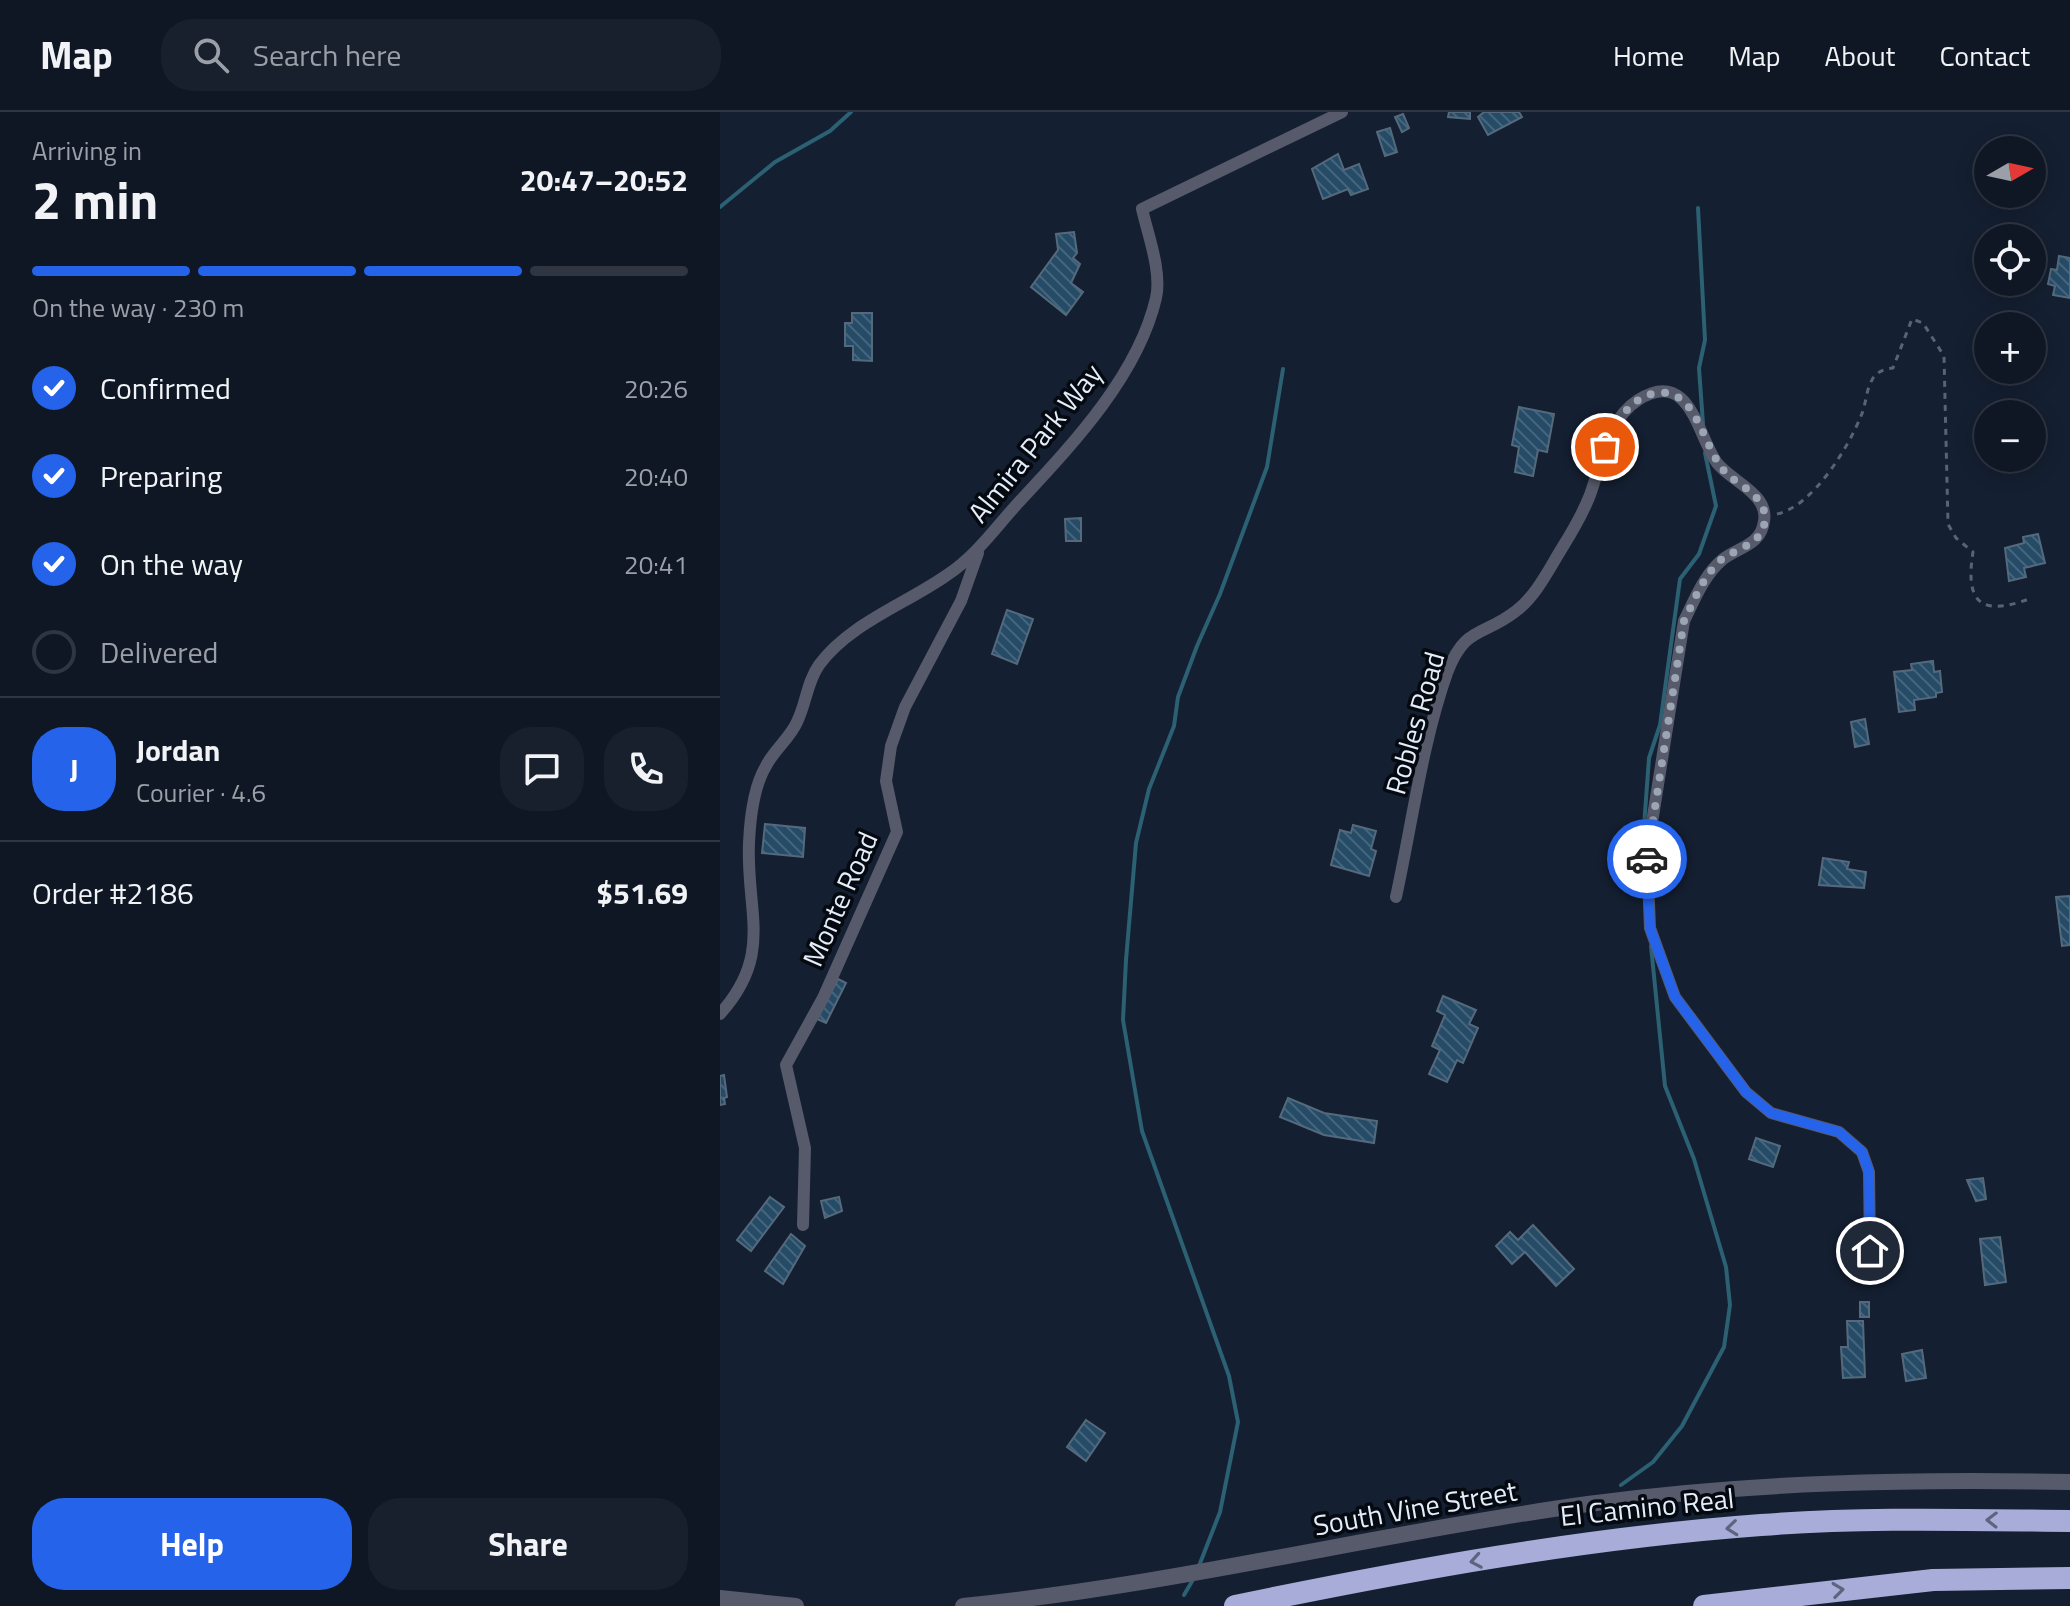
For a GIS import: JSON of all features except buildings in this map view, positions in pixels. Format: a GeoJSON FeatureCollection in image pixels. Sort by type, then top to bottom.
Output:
{"type":"FeatureCollection","features":[{"type":"Feature","properties":{"kind":"highway","name":"El Camino Real"},"geometry":{"type":"LineString","coordinates":[[1235,1606],[1553,1547],[1648,1536],[1762,1525],[1900,1519],[2070,1521]]}},
{"type":"Feature","properties":{"kind":"highway"},"geometry":{"type":"LineString","coordinates":[[1704,1606],[1933,1580],[2070,1578]]}},
{"type":"Feature","properties":{"kind":"highway"},"geometry":{"type":"LineString","coordinates":[[1933,1580],[2070,1594]]}},
{"type":"Feature","properties":{"kind":"street","name":"Almira Park Way"},"geometry":{"type":"LineString","coordinates":[[978,552],[1093,418],[1148,322],[1158,282],[1142,209],[1342,112]]}},
{"type":"Feature","properties":{"kind":"street","name":"Robles Road"},"geometry":{"type":"LineString","coordinates":[[1396,897],[1432,728],[1447,674],[1458,650],[1467,637],[1515,612],[1532,595],[1565,544],[1589,496],[1605,447],[1619,419],[1635,401],[1666,391],[1677,394],[1697,419],[1708,447],[1728,475],[1760,501],[1765,516]]}},
{"type":"Feature","properties":{"kind":"street"},"geometry":{"type":"LineString","coordinates":[[1765,516],[1762,531],[1752,544],[1722,559],[1714,568],[1684,621],[1647,854],[1650,928],[1675,997],[1746,1092],[1771,1113],[1839,1132],[1862,1152],[1869,1172],[1870,1251]]}},
{"type":"Feature","properties":{"kind":"street"},"geometry":{"type":"LineString","coordinates":[[720,1014],[747,977],[755,945],[749,842],[757,794],[765,767],[797,723],[819,665],[885,611],[947,576],[978,552]]}},
{"type":"Feature","properties":{"kind":"street","name":"Monte Road"},"geometry":{"type":"LineString","coordinates":[[803,1225],[805,1148],[786,1065],[823,998],[897,832],[886,781],[891,746],[905,707],[961,601],[978,552]]}},
{"type":"Feature","properties":{"kind":"street","name":"South Vine Street"},"geometry":{"type":"LineString","coordinates":[[963,1606],[1041,1598],[1191,1575],[1580,1506],[1817,1481],[2070,1482]]}},
{"type":"Feature","properties":{"kind":"street"},"geometry":{"type":"LineString","coordinates":[[720,1598],[796,1606]]}},
{"type":"Feature","properties":{"kind":"path"},"geometry":{"type":"LineString","coordinates":[[1765,516],[1786,512],[1818,484],[1848,447],[1863,412],[1872,379],[1883,369],[1893,368],[1912,319],[1923,323],[1944,356],[1948,524],[1956,538],[1973,552],[1972,590],[1980,601],[1991,608],[2003,609],[2029,599]]}},
{"type":"Feature","properties":{"kind":"waterway"},"geometry":{"type":"LineString","coordinates":[[720,207],[775,162],[830,131],[851,112]]}},
{"type":"Feature","properties":{"kind":"waterway"},"geometry":{"type":"LineString","coordinates":[[1698,208],[1705,340],[1699,368],[1703,424]]}},
{"type":"Feature","properties":{"kind":"waterway"},"geometry":{"type":"LineString","coordinates":[[1199,1566],[1220,1512],[1238,1422],[1229,1376],[1142,1131],[1123,1020],[1126,960],[1136,843],[1149,789],[1174,726],[1178,697],[1267,467],[1283,369]]}},
{"type":"Feature","properties":{"kind":"waterway"},"geometry":{"type":"LineString","coordinates":[[1642,854],[1649,758],[1660,725],[1680,579],[1699,554],[1716,506],[1705,453]]}},
{"type":"Feature","properties":{"kind":"waterway"},"geometry":{"type":"LineString","coordinates":[[1621,1485],[1653,1462],[1682,1426],[1724,1347],[1730,1305],[1726,1267],[1694,1159],[1665,1086],[1651,946]]}},
{"type":"Feature","properties":{"kind":"waterway"},"geometry":{"type":"LineString","coordinates":[[1184,1595],[1194,1578]]}},
{"type":"Feature","properties":{"kind":"way so far"},"geometry":{"type":"LineString","coordinates":[[1605,447],[1619,419],[1635,401],[1666,391],[1677,394],[1697,419],[1716,461],[1760,501],[1765,516],[1762,531],[1752,544],[1722,559],[1714,568],[1684,621],[1647,859]]}},
{"type":"Feature","properties":{"kind":"route"},"geometry":{"type":"LineString","coordinates":[[1647,859],[1650,928],[1675,997],[1746,1092],[1771,1113],[1839,1132],[1856,1144],[1869,1172],[1870,1251]]}}]}
